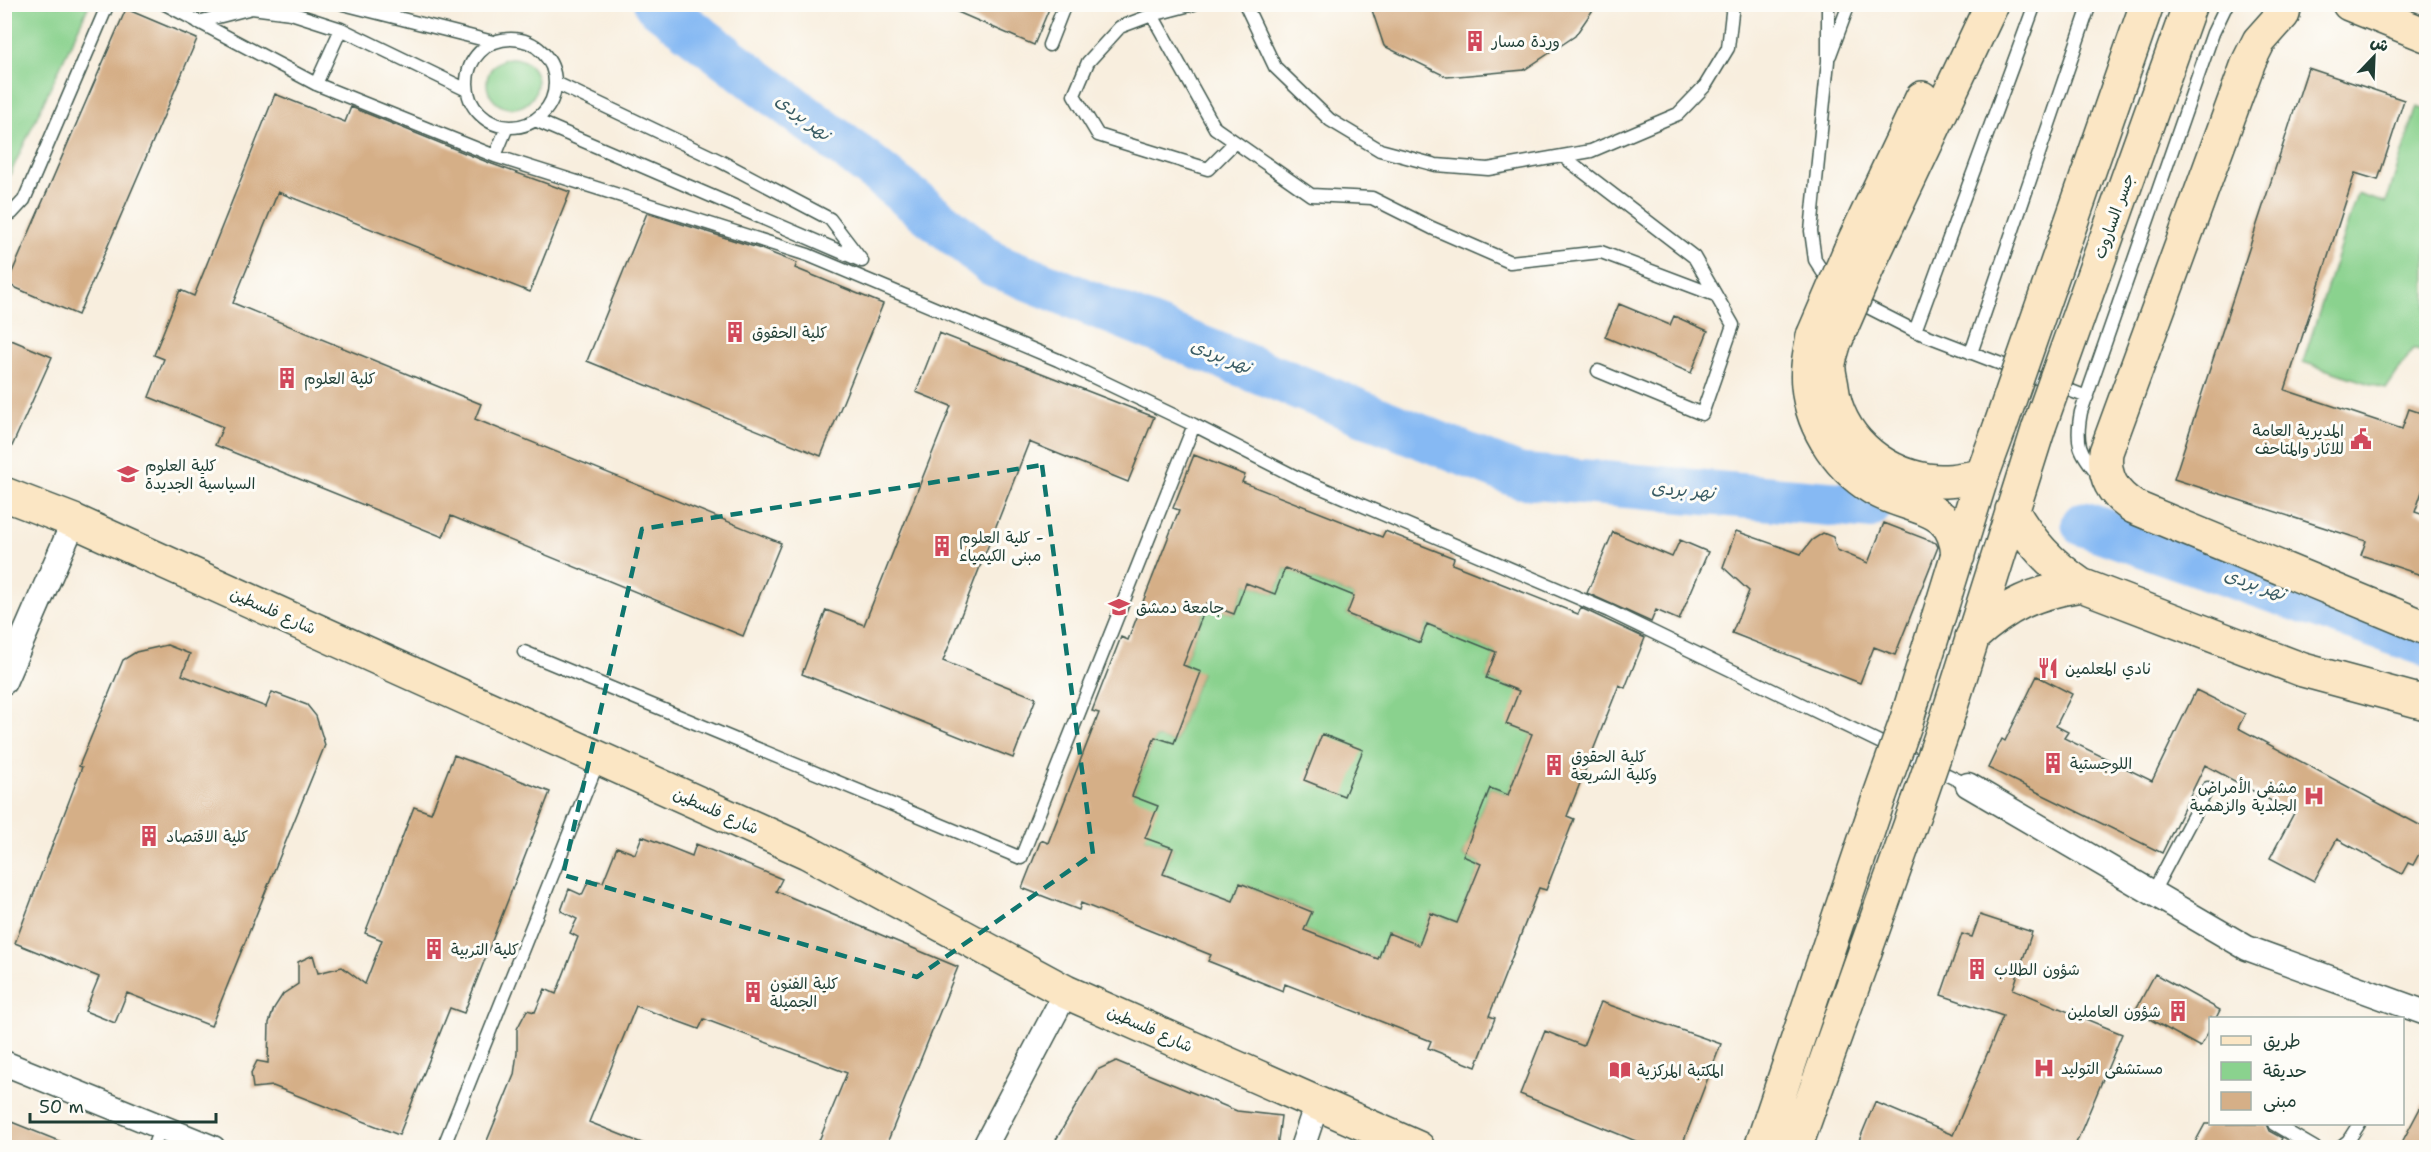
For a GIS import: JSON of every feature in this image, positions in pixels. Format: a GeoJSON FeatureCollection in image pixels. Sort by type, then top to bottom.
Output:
{"type":"FeatureCollection","features":[{"type":"Feature","properties":{"kind":"main road"},"geometry":{"type":"LineString","coordinates":[[1958,556],[1954,535],[1941,517],[1921,506],[1879,492],[1843,464],[1830,446],[1816,417],[1808,386],[1808,365],[1824,339],[1967,4]]}},
{"type":"Feature","properties":{"kind":"main road"},"geometry":{"type":"LineString","coordinates":[[1860,257],[1992,4]]}},
{"type":"Feature","properties":{"kind":"main road"},"geometry":{"type":"LineString","coordinates":[[1761,1148],[1906,722],[1982,476],[2146,4]]}},
{"type":"Feature","properties":{"kind":"main road","name":"جسر الساروت"},"geometry":{"type":"LineString","coordinates":[[1795,1148],[1946,722],[2039,427],[2190,4]]}},
{"type":"Feature","properties":{"kind":"main road"},"geometry":{"type":"LineString","coordinates":[[2285,4],[2283,14],[2259,41],[2249,61],[2106,452],[2106,473],[2114,492],[2134,507],[2427,628]]}},
{"type":"Feature","properties":{"kind":"main road"},"geometry":{"type":"LineString","coordinates":[[2349,4],[2427,35]]}},
{"type":"Feature","properties":{"kind":"main road"},"geometry":{"type":"LineString","coordinates":[[1824,339],[1832,392],[1840,418],[1856,441],[1876,460],[1901,473],[1927,480],[1955,481],[1982,476]]}},
{"type":"Feature","properties":{"kind":"main road","name":"شارع فلسطين"},"geometry":{"type":"LineString","coordinates":[[4,494],[74,521],[807,852],[1066,992],[1418,1148]]}},
{"type":"Feature","properties":{"kind":"main road"},"geometry":{"type":"LineString","coordinates":[[2012,510],[2025,532],[2041,552],[2081,585],[2303,670],[2427,703]]}},
{"type":"Feature","properties":{"kind":"main road"},"geometry":{"type":"LineString","coordinates":[[1972,637],[1996,617],[2022,600],[2051,590],[2081,585]]}},
{"type":"Feature","properties":{"kind":"street"},"geometry":{"type":"LineString","coordinates":[[4,681],[74,521]]}},
{"type":"Feature","properties":{"kind":"street"},"geometry":{"type":"LineString","coordinates":[[1968,785],[2247,948],[2402,1012],[2427,1013]]}},
{"type":"Feature","properties":{"kind":"street"},"geometry":{"type":"LineString","coordinates":[[984,1148],[1066,992]]}},
{"type":"Feature","properties":{"kind":"street"},"geometry":{"type":"LineString","coordinates":[[4,1063],[157,1137],[213,1148]]}},
{"type":"Feature","properties":{"kind":"street"},"geometry":{"type":"LineString","coordinates":[[1302,1148],[1317,1104]]}},
{"type":"Feature","properties":{"kind":"lane"},"geometry":{"type":"LineString","coordinates":[[4,216],[12,213],[24,200],[108,4]]}},
{"type":"Feature","properties":{"kind":"lane"},"geometry":{"type":"LineString","coordinates":[[165,4],[316,84],[495,156],[808,255],[1058,360],[1194,424],[1296,477],[1609,611],[1968,785]]}},
{"type":"Feature","properties":{"kind":"lane"},"geometry":{"type":"LineString","coordinates":[[198,22],[272,4]]}},
{"type":"Feature","properties":{"kind":"lane"},"geometry":{"type":"LineString","coordinates":[[343,4],[493,42]]}},
{"type":"Feature","properties":{"kind":"lane"},"geometry":{"type":"LineString","coordinates":[[1049,45],[1065,4]]}},
{"type":"Feature","properties":{"kind":"lane"},"geometry":{"type":"LineString","coordinates":[[1194,4],[1152,15],[1120,27],[1088,62],[1074,95],[1098,135],[1208,169],[1235,142]]}},
{"type":"Feature","properties":{"kind":"lane"},"geometry":{"type":"LineString","coordinates":[[1245,4],[1275,67],[1330,120],[1380,150],[1436,165],[1488,169],[1591,151],[1678,114],[1705,86],[1728,48],[1733,4]]}},
{"type":"Feature","properties":{"kind":"lane"},"geometry":{"type":"LineString","coordinates":[[1828,4],[1828,61],[1811,231],[1815,260],[1821,273],[1841,294],[1915,331],[2087,397]]}},
{"type":"Feature","properties":{"kind":"lane"},"geometry":{"type":"LineString","coordinates":[[1828,61],[1849,4]]}},
{"type":"Feature","properties":{"kind":"lane"},"geometry":{"type":"LineString","coordinates":[[1915,331],[2035,4]]}},
{"type":"Feature","properties":{"kind":"lane"},"geometry":{"type":"LineString","coordinates":[[1971,353],[2090,4]]}},
{"type":"Feature","properties":{"kind":"lane"},"geometry":{"type":"LineString","coordinates":[[2114,492],[2088,463],[2079,448],[2077,432],[2087,397],[2213,33],[2227,4]]}},
{"type":"Feature","properties":{"kind":"lane"},"geometry":{"type":"LineString","coordinates":[[252,8],[291,13],[341,29],[467,90]]}},
{"type":"Feature","properties":{"kind":"lane"},"geometry":{"type":"LineString","coordinates":[[1152,15],[1215,128],[1311,195],[1372,198],[1510,262],[1602,252],[1715,294]]}},
{"type":"Feature","properties":{"kind":"lane"},"geometry":{"type":"LineString","coordinates":[[316,84],[341,29]]}},
{"type":"Feature","properties":{"kind":"lane"},"geometry":{"type":"LineString","coordinates":[[507,38],[522,40],[536,46],[546,56],[553,69],[556,83],[553,98],[546,111],[535,120],[522,126],[507,127],[493,124],[480,116],[471,104],[467,90],[467,76],[472,62],[481,50],[493,42],[507,38]]}},
{"type":"Feature","properties":{"kind":"lane"},"geometry":{"type":"LineString","coordinates":[[535,120],[861,261],[830,219],[720,161],[556,83]]}},
{"type":"Feature","properties":{"kind":"lane"},"geometry":{"type":"LineString","coordinates":[[495,156],[507,127]]}},
{"type":"Feature","properties":{"kind":"lane"},"geometry":{"type":"LineString","coordinates":[[1564,156],[1694,257],[1733,325],[1702,414],[1598,371]]}},
{"type":"Feature","properties":{"kind":"lane"},"geometry":{"type":"LineString","coordinates":[[524,652],[1021,858],[1194,424]]}},
{"type":"Feature","properties":{"kind":"lane"},"geometry":{"type":"LineString","coordinates":[[443,1148],[599,758]]}},
{"type":"Feature","properties":{"kind":"lane"},"geometry":{"type":"LineString","coordinates":[[2153,892],[2208,788]]}},
{"type":"Feature","properties":{"kind":"lane"},"geometry":{"type":"LineString","coordinates":[[2276,1125],[2315,1148]]}},
{"type":"Feature","properties":{"kind":"lane"},"geometry":{"type":"LineString","coordinates":[[2338,1148],[2348,1141],[2358,1125]]}},
{"type":"Feature","properties":{"kind":"highlighted area"},"geometry":{"type":"Polygon","coordinates":[[[1042,465],[1093,854],[917,977],[563,875],[642,529],[1042,465]]]}},
{"type":"Feature","properties":{"kind":"green space"},"geometry":{"type":"Polygon","coordinates":[[[4,5],[89,5],[5,185],[4,5]]]}},
{"type":"Feature","properties":{"kind":"green space"},"geometry":{"type":"Polygon","coordinates":[[[512,58],[530,65],[537,83],[530,101],[512,108],[494,101],[487,83],[494,65],[512,58]]]}},
{"type":"Feature","properties":{"kind":"green space"},"geometry":{"type":"Polygon","coordinates":[[[2417,107],[2426,110],[2426,353],[2413,349],[2386,389],[2303,362],[2357,194],[2386,203],[2417,107]]]}},
{"type":"Feature","properties":{"kind":"green space"},"geometry":{"type":"Polygon","coordinates":[[[1285,568],[1354,596],[1347,614],[1419,643],[1427,624],[1496,652],[1486,678],[1519,691],[1532,734],[1508,795],[1490,788],[1463,856],[1481,864],[1457,923],[1431,913],[1419,945],[1388,933],[1378,959],[1304,930],[1311,911],[1240,883],[1233,901],[1163,874],[1173,848],[1145,838],[1132,796],[1155,737],[1174,743],[1201,673],[1183,665],[1207,604],[1234,614],[1246,583],[1275,594],[1285,568]]]}},
{"type":"Feature","properties":{"kind":"building"},"geometry":{"type":"Polygon","coordinates":[[[939,4],[1051,4],[1034,45],[939,4]]]}},
{"type":"Feature","properties":{"kind":"building","name":"وردة مسار"},"geometry":{"type":"Polygon","coordinates":[[[1370,4],[1597,4],[1575,36],[1524,70],[1447,77],[1384,46],[1370,4]]]}},
{"type":"Feature","properties":{"kind":"building"},"geometry":{"type":"Polygon","coordinates":[[[126,9],[197,39],[78,315],[7,284],[126,9]]]}},
{"type":"Feature","properties":{"kind":"building"},"geometry":{"type":"Polygon","coordinates":[[[2308,68],[2404,100],[2378,180],[2355,173],[2285,390],[2402,429],[2409,409],[2427,415],[2427,477],[2415,512],[2427,516],[2427,577],[2361,555],[2366,541],[2174,479],[2308,68]]]}},
{"type":"Feature","properties":{"kind":"building","name":"كلية العلوم"},"geometry":{"type":"Polygon","coordinates":[[[275,94],[345,122],[351,107],[492,164],[570,192],[530,292],[278,192],[233,303],[481,404],[475,419],[781,543],[743,636],[451,516],[443,537],[215,445],[223,427],[149,397],[164,359],[154,355],[180,290],[194,296],[275,94]]]}},
{"type":"Feature","properties":{"kind":"building","name":"كلية الحقوق"},"geometry":{"type":"Polygon","coordinates":[[[647,213],[761,249],[797,263],[795,268],[883,304],[821,456],[587,361],[647,213]]]}},
{"type":"Feature","properties":{"kind":"building"},"geometry":{"type":"Polygon","coordinates":[[[1619,304],[1670,325],[1674,316],[1708,331],[1691,373],[1605,337],[1619,304]]]}},
{"type":"Feature","properties":{"kind":"building","name":"كلية العلوم - مبنى الكيمياء"},"geometry":{"type":"Polygon","coordinates":[[[939,333],[1154,417],[1128,482],[1029,442],[943,661],[1036,698],[1013,758],[802,674],[826,610],[864,625],[951,406],[916,392],[939,333]]]}},
{"type":"Feature","properties":{"kind":"building"},"geometry":{"type":"Polygon","coordinates":[[[4,337],[52,357],[4,464],[4,337]]]}},
{"type":"Feature","properties":{"kind":"building","name":"كلية الحقوق وكلية الشريعة"},"geometry":{"type":"Polygon","coordinates":[[[1194,455],[1245,475],[1242,482],[1382,537],[1385,531],[1454,558],[1452,564],[1578,614],[1581,608],[1645,638],[1625,688],[1619,685],[1567,816],[1574,819],[1546,890],[1539,888],[1489,1016],[1495,1018],[1476,1067],[1428,1048],[1431,1041],[1285,984],[1283,991],[1208,961],[1211,955],[1081,903],[1079,910],[1022,888],[1041,840],[1048,843],[1099,713],[1092,711],[1121,637],[1128,640],[1179,510],[1173,508],[1194,455]],[[1285,568],[1275,594],[1246,583],[1234,614],[1207,604],[1183,665],[1201,672],[1174,743],[1155,737],[1132,796],[1158,806],[1145,838],[1173,848],[1163,874],[1233,901],[1240,883],[1312,912],[1304,930],[1378,959],[1388,933],[1419,945],[1431,913],[1457,923],[1481,864],[1463,856],[1490,788],[1508,795],[1532,734],[1506,724],[1519,691],[1486,678],[1496,652],[1427,624],[1420,643],[1347,614],[1354,596],[1285,568]]]}},
{"type":"Feature","properties":{"kind":"building"},"geometry":{"type":"Polygon","coordinates":[[[1884,523],[1936,543],[1938,547],[1895,655],[1874,647],[1860,683],[1732,633],[1749,591],[1723,567],[1736,531],[1801,554],[1812,540],[1823,533],[1833,537],[1837,550],[1868,563],[1884,523]]]}},
{"type":"Feature","properties":{"kind":"building"},"geometry":{"type":"Polygon","coordinates":[[[1613,532],[1672,557],[1680,540],[1708,552],[1679,620],[1656,610],[1651,622],[1587,593],[1613,532]]]}},
{"type":"Feature","properties":{"kind":"building","name":"كلية الاقتصاد"},"geometry":{"type":"Polygon","coordinates":[[[167,645],[190,654],[182,675],[266,707],[272,692],[307,705],[316,716],[325,745],[211,1026],[127,993],[115,1023],[85,1011],[99,977],[15,943],[82,767],[79,766],[123,660],[136,652],[167,645]]]}},
{"type":"Feature","properties":{"kind":"building"},"geometry":{"type":"Polygon","coordinates":[[[2037,676],[2072,694],[2056,726],[2068,732],[2064,738],[2152,781],[2196,690],[2245,714],[2238,728],[2427,829],[2427,839],[2413,865],[2408,863],[2402,874],[2337,839],[2314,881],[2270,858],[2294,813],[2205,765],[2162,853],[1988,768],[2002,739],[2005,741],[2037,676]]]}},
{"type":"Feature","properties":{"kind":"building"},"geometry":{"type":"Polygon","coordinates":[[[1322,734],[1363,750],[1344,796],[1304,780],[1322,734]]]}},
{"type":"Feature","properties":{"kind":"building","name":"كلية التربية"},"geometry":{"type":"Polygon","coordinates":[[[454,755],[550,792],[464,1013],[450,1008],[399,1135],[273,1086],[253,1088],[251,1073],[257,1061],[268,1063],[269,1023],[274,1008],[283,994],[298,984],[298,962],[313,955],[318,973],[342,967],[365,984],[382,940],[365,933],[414,807],[431,813],[454,755]]]}},
{"type":"Feature","properties":{"kind":"building","name":"كلية الفنون الجميلة"},"geometry":{"type":"Polygon","coordinates":[[[642,836],[692,856],[696,844],[782,879],[776,891],[958,967],[885,1148],[816,1148],[847,1073],[704,1019],[699,1029],[636,1006],[589,1122],[654,1148],[484,1148],[514,1075],[517,1029],[527,1010],[535,1012],[545,989],[556,994],[578,937],[570,933],[577,919],[561,911],[569,889],[582,895],[589,880],[603,882],[617,847],[635,854],[642,836]]]}},
{"type":"Feature","properties":{"kind":"building","name":"مستشفى التوليد"},"geometry":{"type":"Polygon","coordinates":[[[1980,915],[2032,932],[2013,989],[2122,1034],[2074,1148],[1856,1148],[1875,1102],[1953,1135],[2003,1016],[1941,995],[1962,934],[1972,937],[1980,915]]]}},
{"type":"Feature","properties":{"kind":"building","name":"شؤون العاملين"},"geometry":{"type":"Polygon","coordinates":[[[2155,974],[2220,1010],[2216,1017],[2209,1017],[2209,1031],[2200,1047],[2135,1011],[2155,974]]]}},
{"type":"Feature","properties":{"kind":"building","name":"المكتبة المركزية"},"geometry":{"type":"Polygon","coordinates":[[[1601,1002],[1721,1044],[1681,1148],[1653,1148],[1520,1094],[1545,1031],[1583,1046],[1601,1002]]]}},
{"type":"Feature","properties":{"kind":"building"},"geometry":{"type":"Polygon","coordinates":[[[1116,1061],[1237,1111],[1281,1116],[1277,1148],[1051,1148],[1097,1070],[1116,1061]]]}},
{"type":"Feature","properties":{"kind":"building"},"geometry":{"type":"Polygon","coordinates":[[[2427,1095],[2427,1148],[2399,1148],[2427,1095]]]}},
{"type":"Feature","properties":{"kind":"building"},"geometry":{"type":"Polygon","coordinates":[[[4,1119],[74,1147],[74,1148],[4,1148],[4,1119]]]}},
{"type":"Feature","properties":{"kind":"building"},"geometry":{"type":"Polygon","coordinates":[[[2205,1124],[2266,1125],[2269,1131],[2282,1138],[2277,1148],[2192,1148],[2205,1124]]]}},
{"type":"Feature","properties":{"kind":"waterway","name":"نهر بردى"},"geometry":{"type":"LineString","coordinates":[[656,4],[869,165],[993,264],[1519,476],[1868,507]]}},
{"type":"Feature","properties":{"kind":"waterway","name":"نهر بردى"},"geometry":{"type":"LineString","coordinates":[[2084,524],[2426,644]]}},
{"type":"Feature","properties":{"kind":"place","name":"وردة مسار"},"geometry":{"type":"Point","coordinates":[1475,41]}},
{"type":"Feature","properties":{"kind":"place","name":"كلية الحقوق"},"geometry":{"type":"Point","coordinates":[735,332]}},
{"type":"Feature","properties":{"kind":"place","name":"كلية العلوم"},"geometry":{"type":"Point","coordinates":[287,378]}},
{"type":"Feature","properties":{"kind":"place","name":"المديرية العامة للاثار والمتاحف"},"geometry":{"type":"Point","coordinates":[2361,439]}},
{"type":"Feature","properties":{"kind":"place","name":"كلية العلوم السياسية الجديدة"},"geometry":{"type":"Point","coordinates":[128,474]}},
{"type":"Feature","properties":{"kind":"place","name":"كلية العلوم - مبنى الكيمياء"},"geometry":{"type":"Point","coordinates":[942,546]}},
{"type":"Feature","properties":{"kind":"place","name":"جامعة دمشق"},"geometry":{"type":"Point","coordinates":[1119,607]}},
{"type":"Feature","properties":{"kind":"place","name":"نادي المعلمين"},"geometry":{"type":"Point","coordinates":[2048,668]}},
{"type":"Feature","properties":{"kind":"place","name":"اللوجستية"},"geometry":{"type":"Point","coordinates":[2053,763]}},
{"type":"Feature","properties":{"kind":"place","name":"كلية الحقوق وكلية الشريعة"},"geometry":{"type":"Point","coordinates":[1554,765]}},
{"type":"Feature","properties":{"kind":"place","name":"مشفى الأمراض الجلدية والزهمية"},"geometry":{"type":"Point","coordinates":[2314,796]}},
{"type":"Feature","properties":{"kind":"place","name":"كلية الاقتصاد"},"geometry":{"type":"Point","coordinates":[149,836]}},
{"type":"Feature","properties":{"kind":"place","name":"كلية التربية"},"geometry":{"type":"Point","coordinates":[434,949]}},
{"type":"Feature","properties":{"kind":"place","name":"شؤون الطلاب"},"geometry":{"type":"Point","coordinates":[1977,969]}},
{"type":"Feature","properties":{"kind":"place","name":"كلية الفنون الجميلة"},"geometry":{"type":"Point","coordinates":[753,992]}},
{"type":"Feature","properties":{"kind":"place","name":"شؤون العاملين"},"geometry":{"type":"Point","coordinates":[2178,1011]}},
{"type":"Feature","properties":{"kind":"place","name":"مستشفى التوليد"},"geometry":{"type":"Point","coordinates":[2044,1068]}},
{"type":"Feature","properties":{"kind":"place","name":"المكتبة المركزية"},"geometry":{"type":"Point","coordinates":[1620,1070]}}]}
